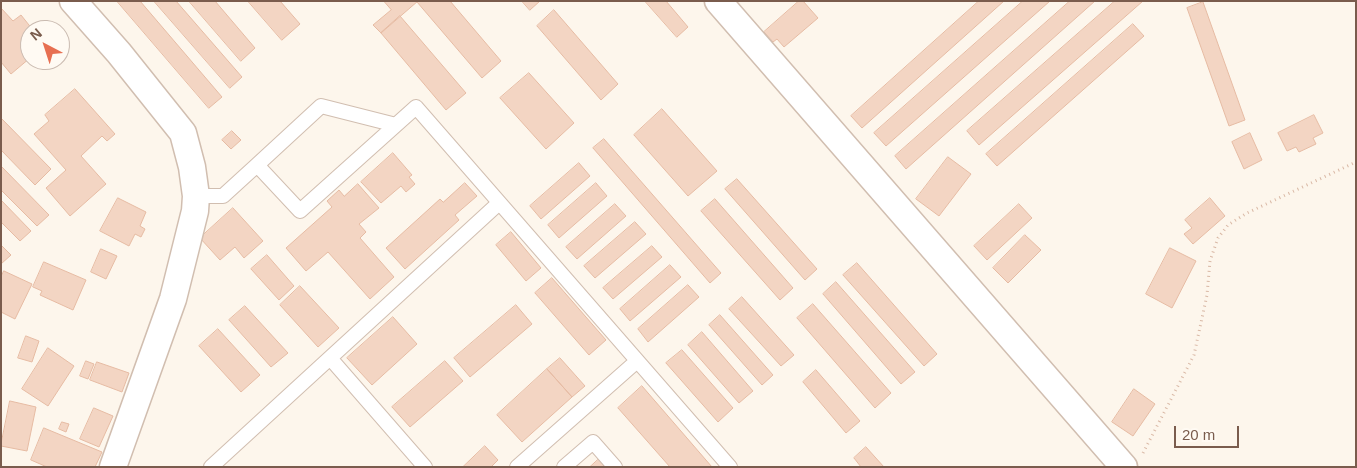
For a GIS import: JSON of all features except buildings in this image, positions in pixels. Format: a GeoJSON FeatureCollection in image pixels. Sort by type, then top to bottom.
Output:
{"type":"FeatureCollection","features":[{"type":"Feature","properties":{"kind":"street"},"geometry":{"type":"LineString","coordinates":[[72,1],[119,53],[183,133],[192,166],[196,196],[195,211],[174,299],[113,467]]}},
{"type":"Feature","properties":{"kind":"street"},"geometry":{"type":"LineString","coordinates":[[718,1],[1132,462]]}},
{"type":"Feature","properties":{"kind":"lane"},"geometry":{"type":"LineString","coordinates":[[196,196],[223,196],[322,106],[396,125]]}},
{"type":"Feature","properties":{"kind":"lane"},"geometry":{"type":"LineString","coordinates":[[257,165],[300,211],[416,107],[730,467]]}},
{"type":"Feature","properties":{"kind":"lane"},"geometry":{"type":"LineString","coordinates":[[211,467],[499,203]]}},
{"type":"Feature","properties":{"kind":"lane"},"geometry":{"type":"LineString","coordinates":[[330,358],[425,467]]}},
{"type":"Feature","properties":{"kind":"lane"},"geometry":{"type":"LineString","coordinates":[[526,464],[637,361]]}},
{"type":"Feature","properties":{"kind":"lane"},"geometry":{"type":"LineString","coordinates":[[564,467],[593,442],[615,467]]}},
{"type":"Feature","properties":{"kind":"path"},"geometry":{"type":"LineString","coordinates":[[1132,462],[1194,356],[1208,295],[1210,262],[1218,238],[1228,225],[1247,213],[1356,162]]}}]}
